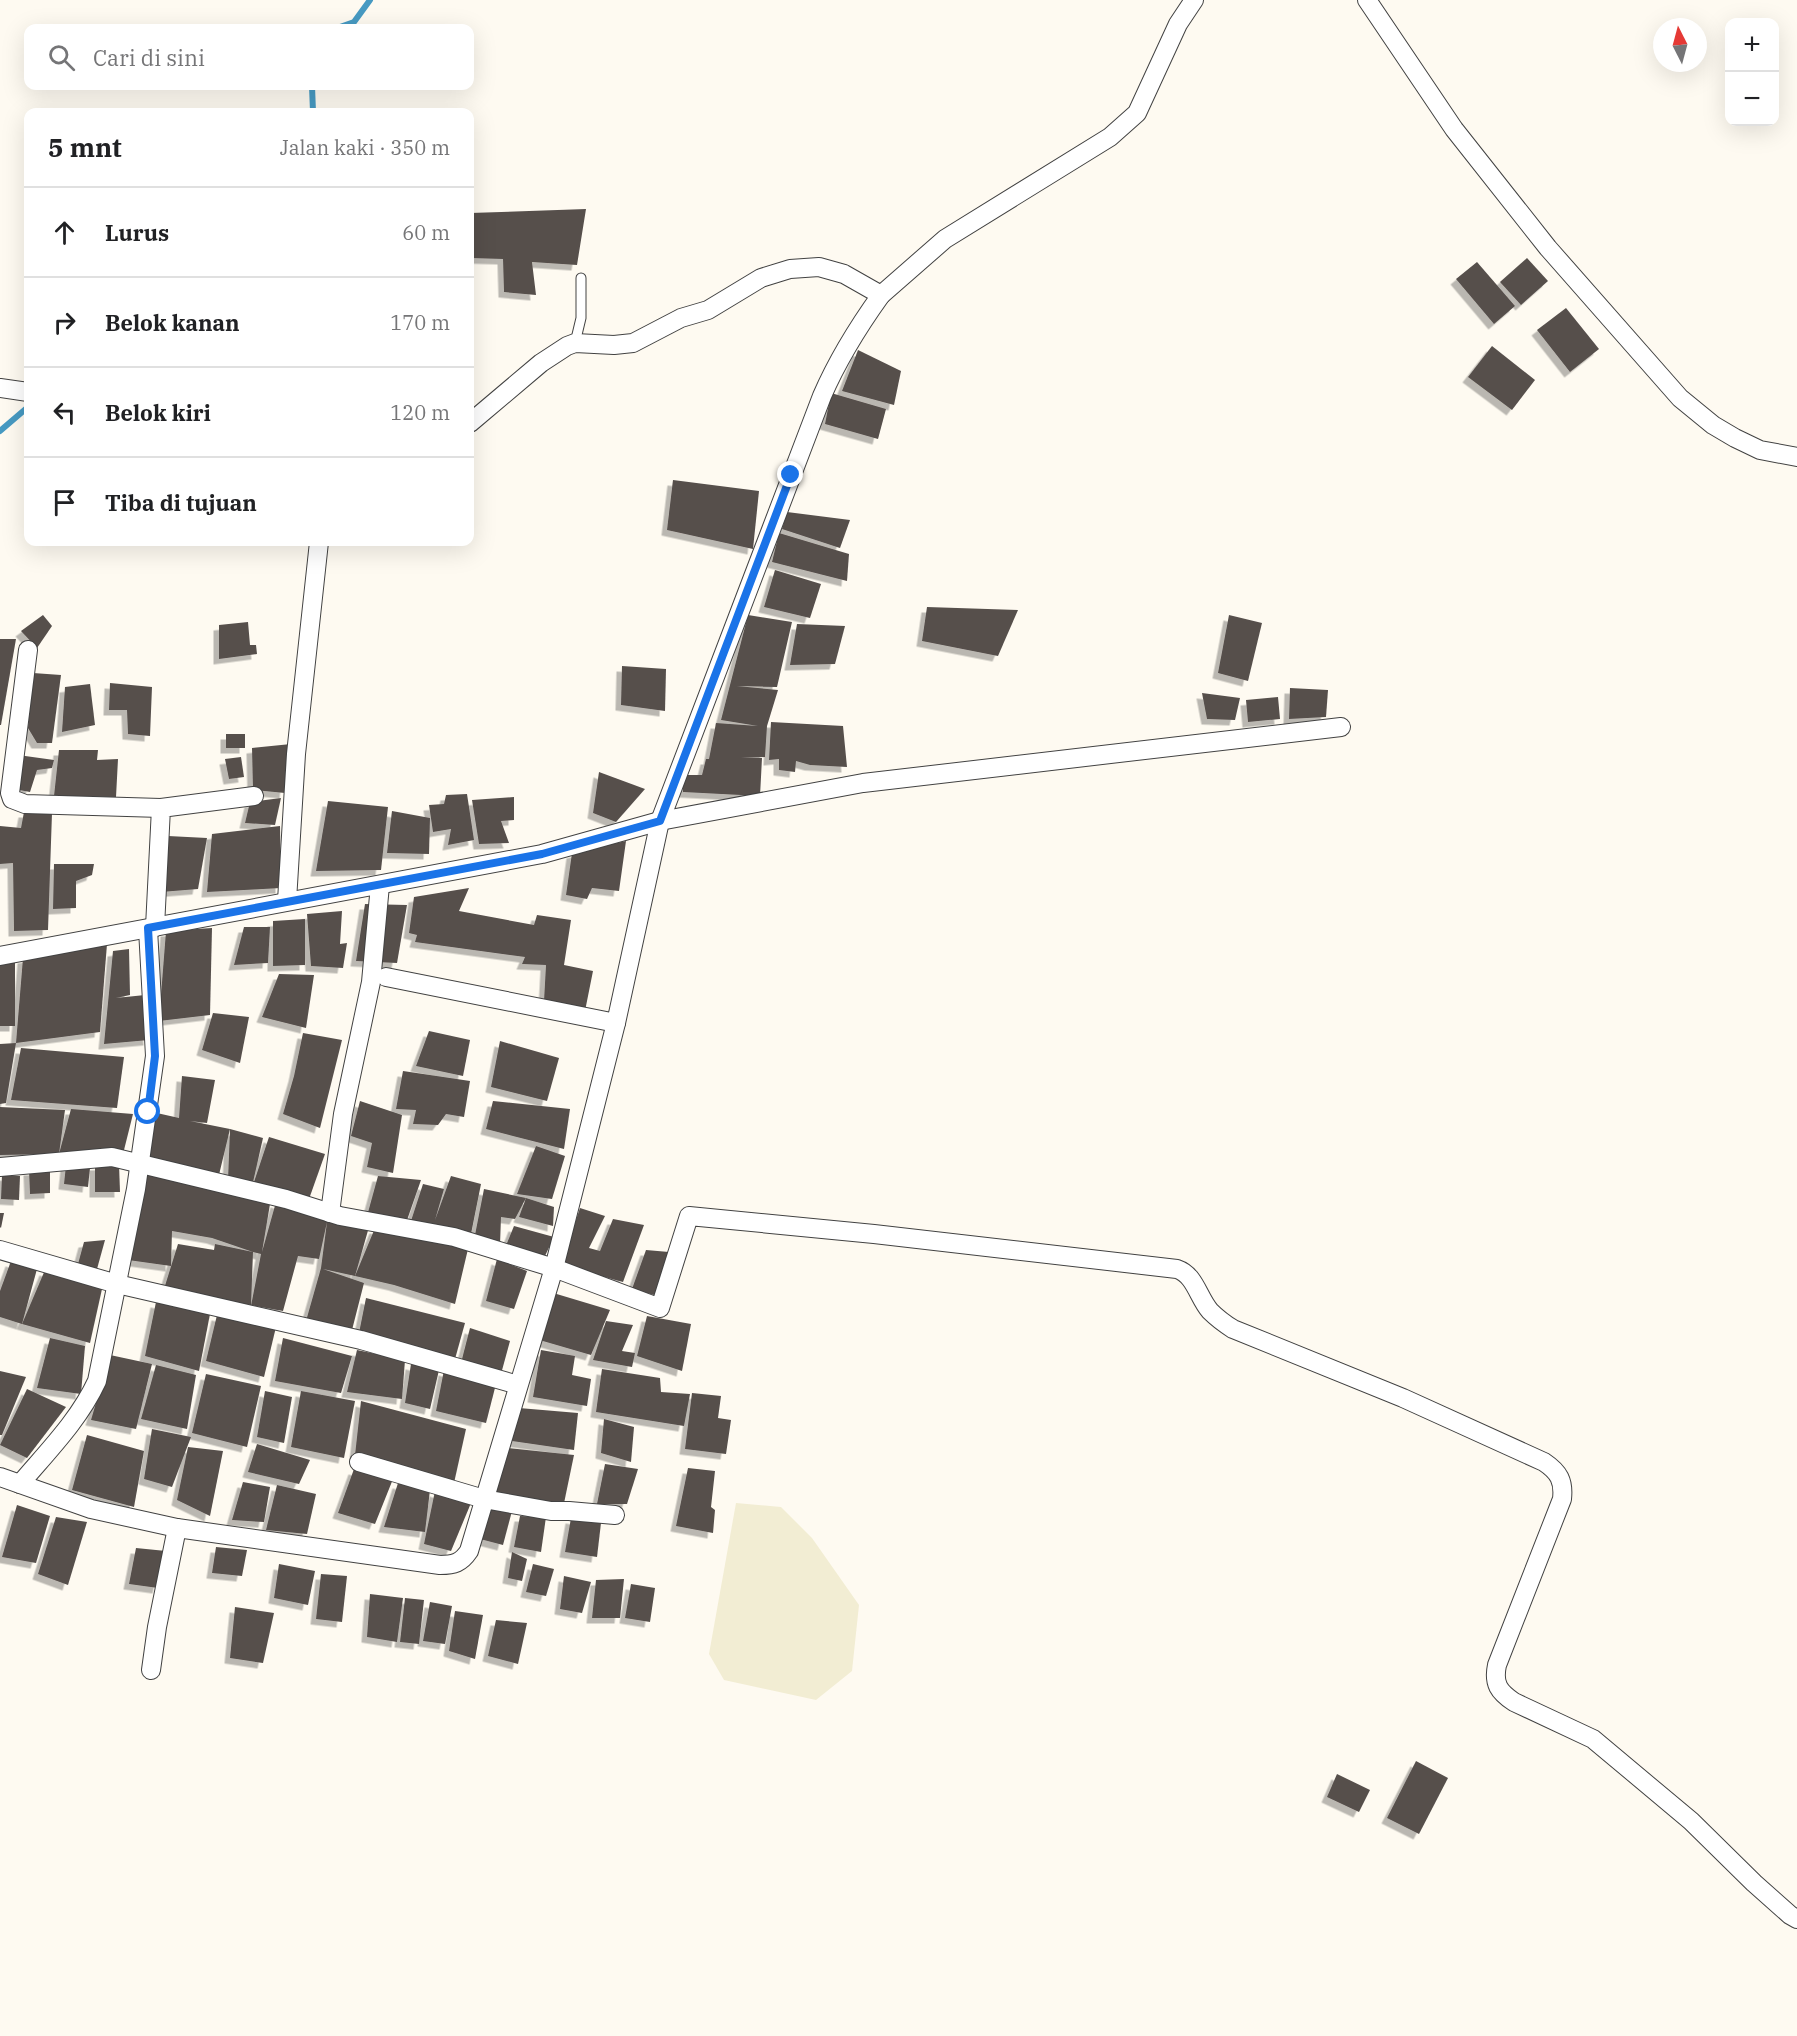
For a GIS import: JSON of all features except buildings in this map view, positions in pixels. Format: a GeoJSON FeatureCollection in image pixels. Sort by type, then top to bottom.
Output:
{"type":"FeatureCollection","features":[{"type":"Feature","properties":{"kind":"street"},"geometry":{"type":"LineString","coordinates":[[0,1477],[91,1509],[177,1528],[440,1565],[452,1565],[464,1559],[469,1551],[554,1268],[616,1023],[660,821],[837,361],[856,329],[881,295],[945,239],[1110,137],[1137,113],[1178,24],[1194,0]]}},
{"type":"Feature","properties":{"kind":"street"},"geometry":{"type":"LineString","coordinates":[[1367,0],[1454,129],[1548,248],[1680,398],[1713,425],[1735,438],[1760,450],[1797,457]]}},
{"type":"Feature","properties":{"kind":"street"},"geometry":{"type":"LineString","coordinates":[[474,420],[541,363],[567,346],[576,343],[614,345],[633,343],[681,318],[708,310],[760,278],[790,269],[819,267],[844,274],[881,295]]}},
{"type":"Feature","properties":{"kind":"street"},"geometry":{"type":"LineString","coordinates":[[0,388],[24,391]]}},
{"type":"Feature","properties":{"kind":"street"},"geometry":{"type":"LineString","coordinates":[[287,901],[296,754],[319,546]]}},
{"type":"Feature","properties":{"kind":"street"},"geometry":{"type":"LineString","coordinates":[[28,650],[10,793],[12,799],[25,804],[161,808],[254,796]]}},
{"type":"Feature","properties":{"kind":"street"},"geometry":{"type":"LineString","coordinates":[[0,956],[542,854],[660,821],[863,783],[1341,727]]}},
{"type":"Feature","properties":{"kind":"street"},"geometry":{"type":"LineString","coordinates":[[20,1484],[87,1403],[97,1381],[140,1164],[155,1056],[152,928],[161,808]]}},
{"type":"Feature","properties":{"kind":"street"},"geometry":{"type":"LineString","coordinates":[[330,1213],[343,1114],[371,982],[380,885]]}},
{"type":"Feature","properties":{"kind":"street"},"geometry":{"type":"LineString","coordinates":[[386,977],[616,1023]]}},
{"type":"Feature","properties":{"kind":"street"},"geometry":{"type":"LineString","coordinates":[[0,1167],[112,1158],[286,1199],[330,1213],[454,1237],[554,1268],[660,1308],[689,1216],[874,1234],[1184,1271],[1210,1311],[1233,1329],[1403,1398],[1554,1468],[1562,1483],[1562,1499],[1497,1665],[1495,1673],[1497,1688],[1514,1702],[1593,1739],[1691,1821],[1754,1883],[1797,1919]]}},
{"type":"Feature","properties":{"kind":"street"},"geometry":{"type":"LineString","coordinates":[[0,1250],[117,1284],[361,1340],[518,1385]]}},
{"type":"Feature","properties":{"kind":"street"},"geometry":{"type":"LineString","coordinates":[[359,1462],[484,1499],[551,1511],[569,1510],[615,1515]]}},
{"type":"Feature","properties":{"kind":"street"},"geometry":{"type":"LineString","coordinates":[[152,1670],[157,1628],[177,1528]]}},
{"type":"Feature","properties":{"kind":"lane"},"geometry":{"type":"LineString","coordinates":[[576,343],[581,318],[581,278]]}},
{"type":"Feature","properties":{"kind":"shaded area"},"geometry":{"type":"Polygon","coordinates":[[[736,1503],[781,1507],[812,1538],[859,1605],[852,1671],[816,1700],[724,1680],[709,1654],[736,1503]]]}},
{"type":"Feature","properties":{"kind":"waterway"},"geometry":{"type":"LineString","coordinates":[[348,24],[354,22],[370,0]]}},
{"type":"Feature","properties":{"kind":"waterway"},"geometry":{"type":"LineString","coordinates":[[312,90],[313,108]]}},
{"type":"Feature","properties":{"kind":"waterway"},"geometry":{"type":"LineString","coordinates":[[0,431],[24,410]]}},
{"type":"Feature","properties":{"kind":"route"},"geometry":{"type":"LineString","coordinates":[[148,1112],[155,1056],[148,928],[542,854],[660,821],[729,644],[791,475]]}}]}
